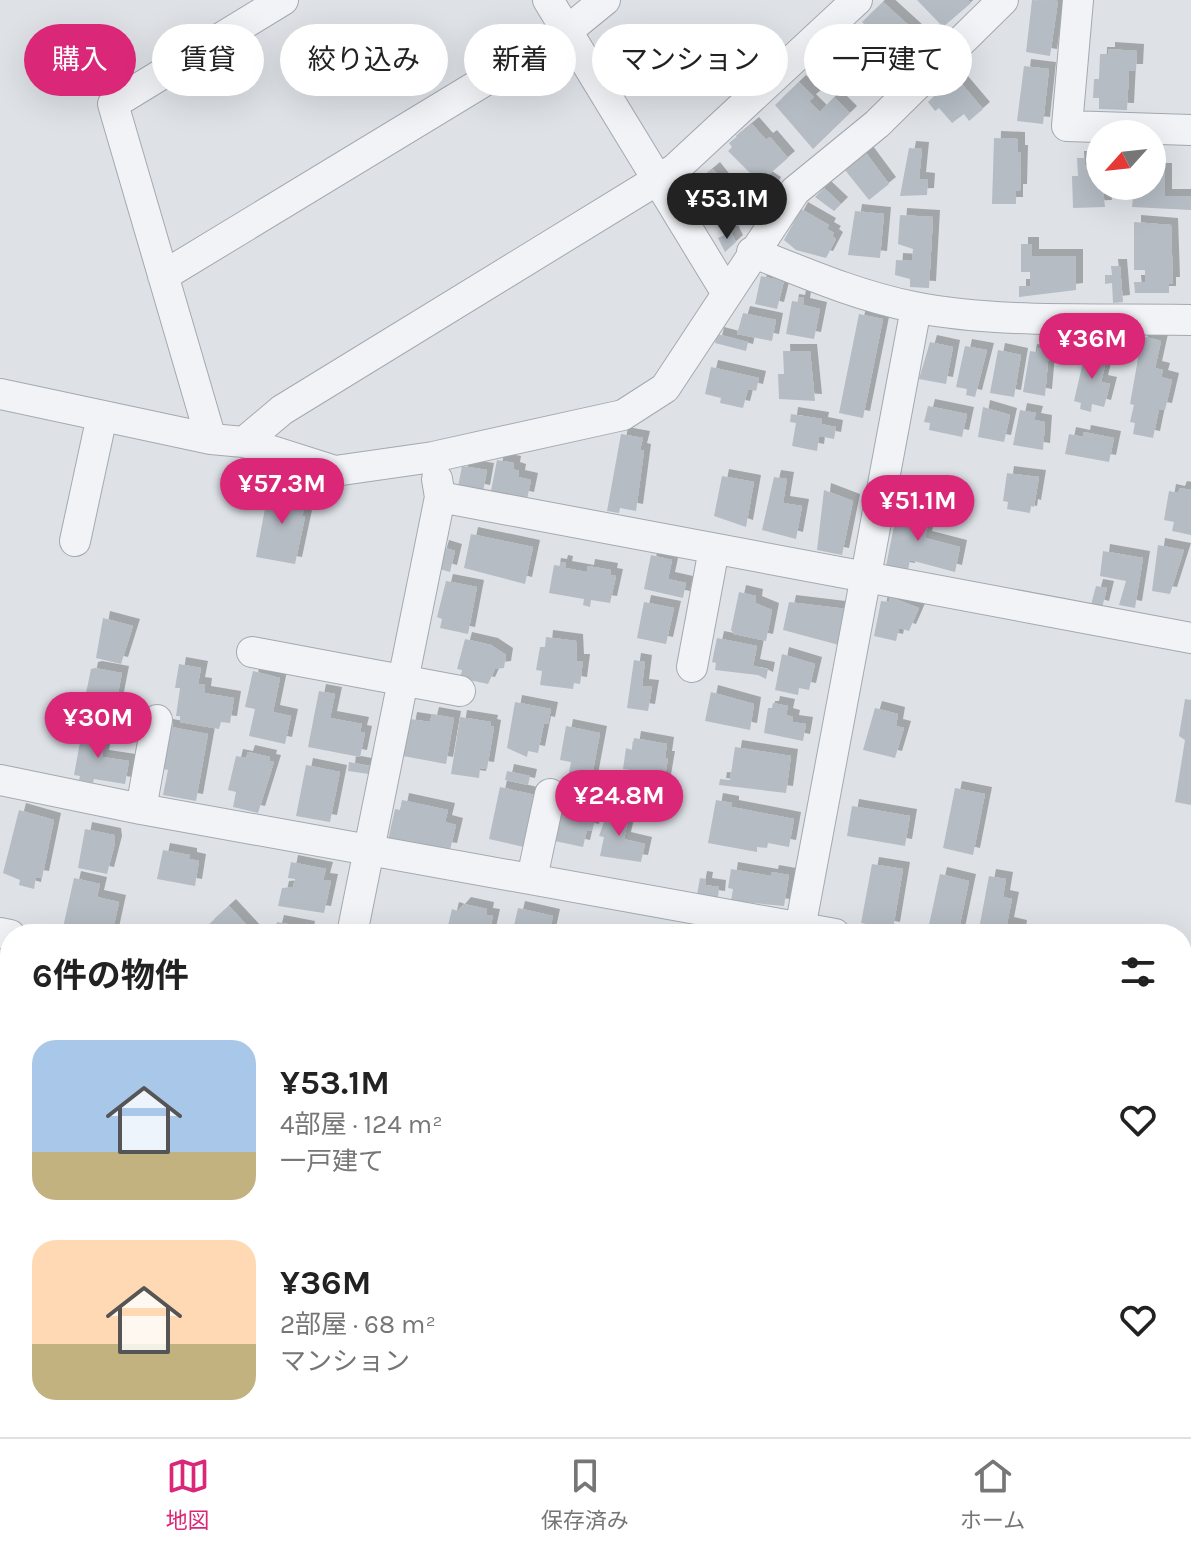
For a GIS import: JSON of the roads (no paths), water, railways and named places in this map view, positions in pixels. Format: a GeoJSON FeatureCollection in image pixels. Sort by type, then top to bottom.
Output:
{"type":"FeatureCollection","features":[{"type":"Feature","properties":{"kind":"street"},"geometry":{"type":"LineString","coordinates":[[211,439],[113,104],[283,0]]}},
{"type":"Feature","properties":{"kind":"street"},"geometry":{"type":"LineString","coordinates":[[548,0],[563,24]]}},
{"type":"Feature","properties":{"kind":"street"},"geometry":{"type":"LineString","coordinates":[[576,24],[605,0]]}},
{"type":"Feature","properties":{"kind":"street"},"geometry":{"type":"LineString","coordinates":[[244,442],[282,410],[675,169],[857,0]]}},
{"type":"Feature","properties":{"kind":"street"},"geometry":{"type":"LineString","coordinates":[[2,386],[102,416],[211,439],[244,442],[335,471],[433,457],[623,415],[665,388],[795,191],[877,124],[1003,0]]}},
{"type":"Feature","properties":{"kind":"street"},"geometry":{"type":"LineString","coordinates":[[1078,0],[1067,126],[1191,130]]}},
{"type":"Feature","properties":{"kind":"street"},"geometry":{"type":"LineString","coordinates":[[576,45],[726,292]]}},
{"type":"Feature","properties":{"kind":"street"},"geometry":{"type":"LineString","coordinates":[[163,276],[464,93]]}},
{"type":"Feature","properties":{"kind":"street"},"geometry":{"type":"LineString","coordinates":[[752,252],[859,293],[916,308],[983,315],[1191,320]]}},
{"type":"Feature","properties":{"kind":"street"},"geometry":{"type":"LineString","coordinates":[[801,924],[916,308]]}},
{"type":"Feature","properties":{"kind":"street"},"geometry":{"type":"LineString","coordinates":[[75,541],[102,416]]}},
{"type":"Feature","properties":{"kind":"street"},"geometry":{"type":"LineString","coordinates":[[354,924],[440,497],[433,457]]}},
{"type":"Feature","properties":{"kind":"street"},"geometry":{"type":"LineString","coordinates":[[440,497],[1191,638]]}},
{"type":"Feature","properties":{"kind":"street"},"geometry":{"type":"LineString","coordinates":[[692,667],[714,549]]}},
{"type":"Feature","properties":{"kind":"street"},"geometry":{"type":"LineString","coordinates":[[252,652],[460,691]]}},
{"type":"Feature","properties":{"kind":"street"},"geometry":{"type":"LineString","coordinates":[[141,809],[157,720]]}},
{"type":"Feature","properties":{"kind":"street"},"geometry":{"type":"LineString","coordinates":[[0,780],[141,809],[532,878],[765,924]]}},
{"type":"Feature","properties":{"kind":"street"},"geometry":{"type":"LineString","coordinates":[[532,878],[550,794]]}}]}
